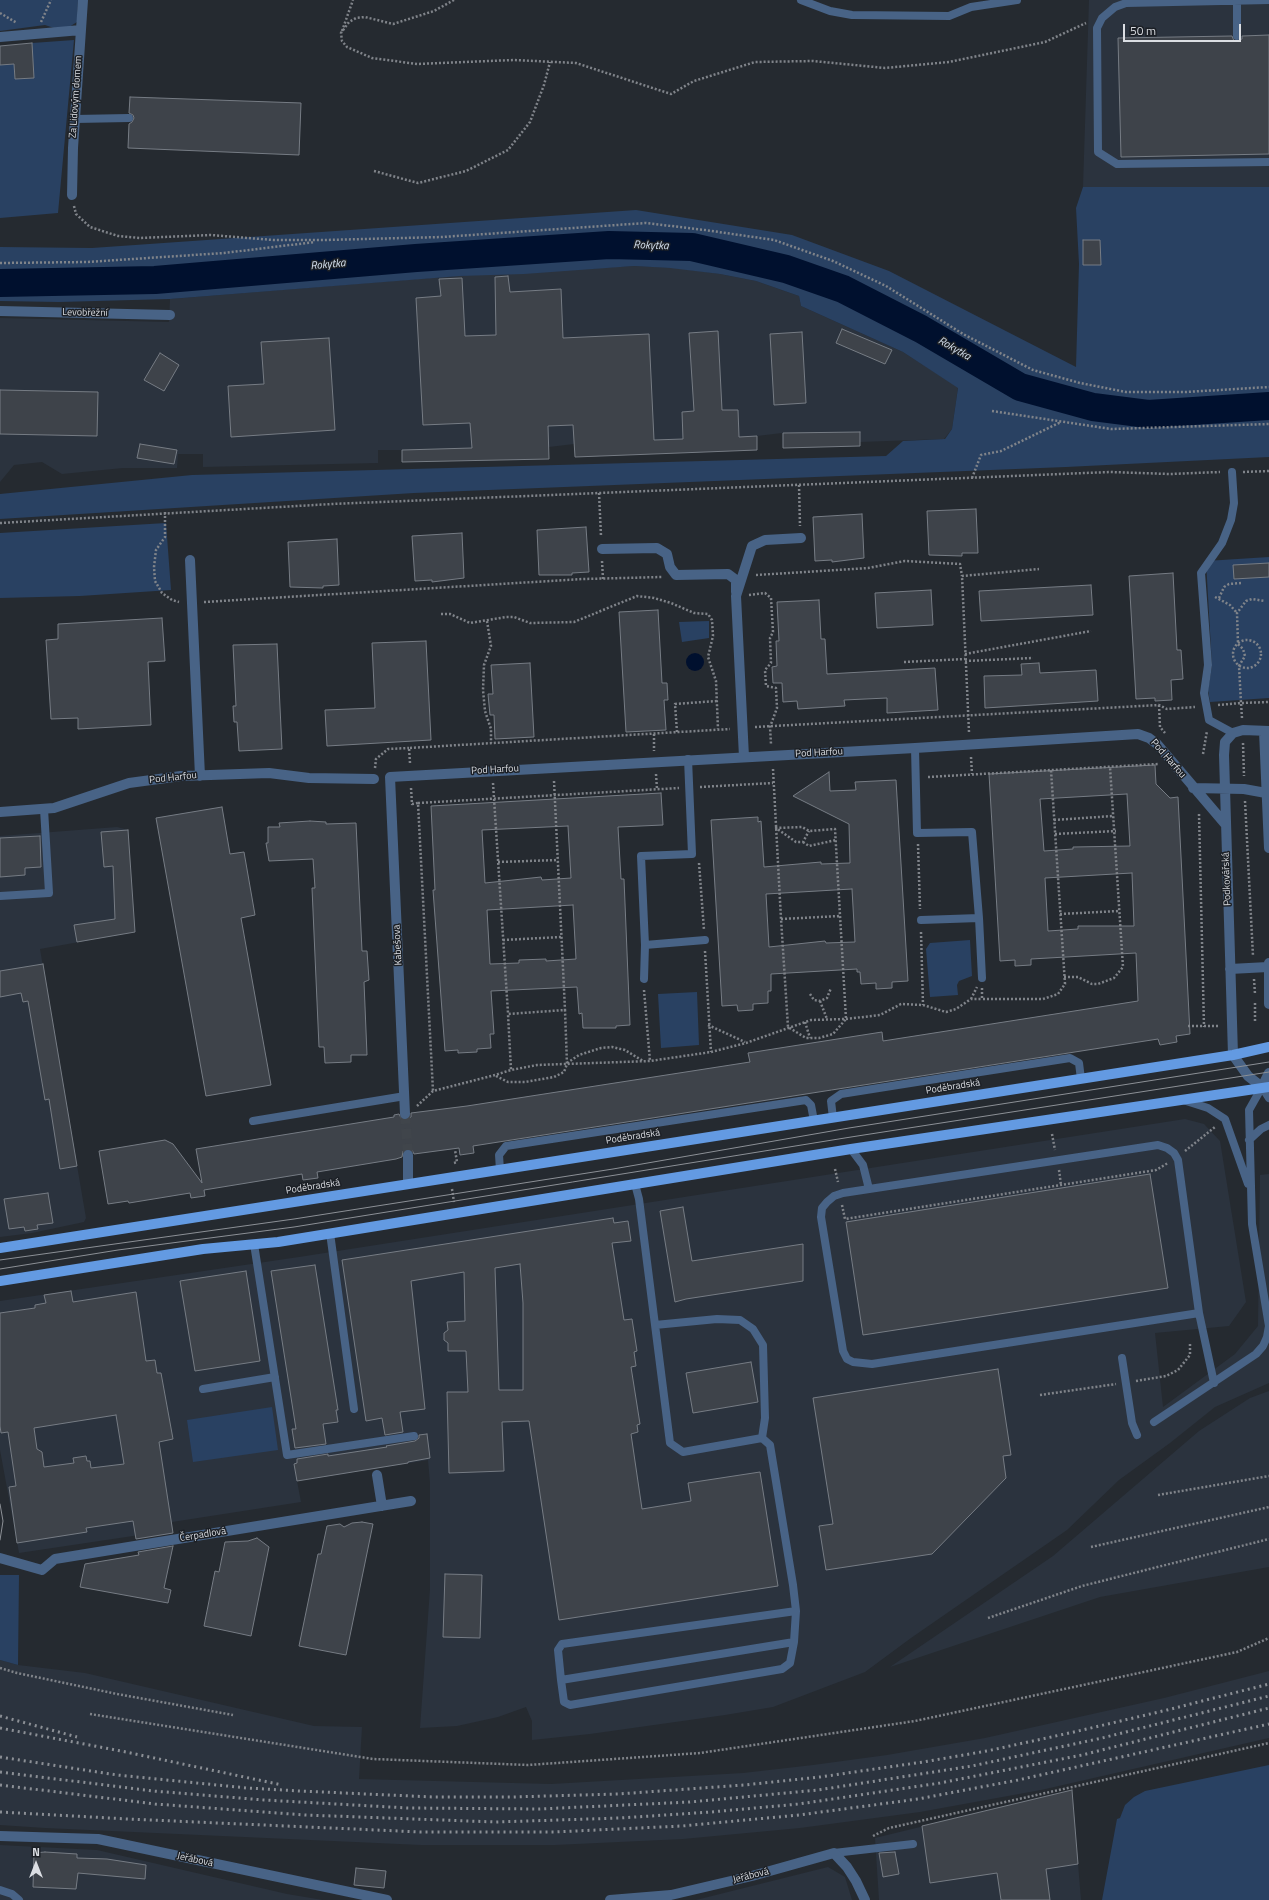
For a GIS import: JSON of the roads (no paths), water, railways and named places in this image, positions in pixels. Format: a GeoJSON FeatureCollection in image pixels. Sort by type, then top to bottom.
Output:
{"type":"FeatureCollection","features":[{"type":"Feature","properties":{"kind":"main road","name":"Poděbradská"},"geometry":{"type":"LineString","coordinates":[[0,1248],[1233,1055],[1269,1047]]}},
{"type":"Feature","properties":{"kind":"main road"},"geometry":{"type":"LineString","coordinates":[[0,1281],[203,1249],[254,1244],[330,1233],[851,1149],[1265,1087]]}},
{"type":"Feature","properties":{"kind":"street","name":"Za Lidovým domem"},"geometry":{"type":"LineString","coordinates":[[72,194],[75,119],[83,0]]}},
{"type":"Feature","properties":{"kind":"street"},"geometry":{"type":"LineString","coordinates":[[0,37],[81,30]]}},
{"type":"Feature","properties":{"kind":"street","name":"Levobřežní"},"geometry":{"type":"LineString","coordinates":[[0,311],[170,315]]}},
{"type":"Feature","properties":{"kind":"street"},"geometry":{"type":"LineString","coordinates":[[736,596],[752,546],[765,540],[801,538]]}},
{"type":"Feature","properties":{"kind":"street"},"geometry":{"type":"LineString","coordinates":[[602,549],[657,548],[667,554],[673,572],[679,576],[728,574],[736,580],[744,756]]}},
{"type":"Feature","properties":{"kind":"street"},"geometry":{"type":"LineString","coordinates":[[190,560],[200,776]]}},
{"type":"Feature","properties":{"kind":"street"},"geometry":{"type":"LineString","coordinates":[[1238,731],[1267,731],[1266,793],[1269,848]]}},
{"type":"Feature","properties":{"kind":"street","name":"Podkovářská"},"geometry":{"type":"LineString","coordinates":[[1233,1055],[1224,790],[1225,742],[1238,731]]}},
{"type":"Feature","properties":{"kind":"street","name":"Pod Harfou"},"geometry":{"type":"LineString","coordinates":[[390,777],[688,759],[971,745],[1138,734],[1149,738],[1157,744],[1193,788],[1224,790]]}},
{"type":"Feature","properties":{"kind":"street","name":"Pod Harfou"},"geometry":{"type":"LineString","coordinates":[[0,812],[54,808],[129,783],[181,776],[269,773],[309,778],[374,779]]}},
{"type":"Feature","properties":{"kind":"street","name":"Kabešova"},"geometry":{"type":"LineString","coordinates":[[390,777],[405,1111]]}},
{"type":"Feature","properties":{"kind":"street"},"geometry":{"type":"LineString","coordinates":[[1193,788],[1226,825]]}},
{"type":"Feature","properties":{"kind":"street"},"geometry":{"type":"LineString","coordinates":[[1224,790],[1244,789],[1266,793]]}},
{"type":"Feature","properties":{"kind":"street"},"geometry":{"type":"LineString","coordinates":[[1230,969],[1254,968],[1269,965],[1269,1004]]}},
{"type":"Feature","properties":{"kind":"street"},"geometry":{"type":"LineString","coordinates":[[1233,1055],[1248,1076],[1265,1087],[1269,1074]]}},
{"type":"Feature","properties":{"kind":"street"},"geometry":{"type":"LineString","coordinates":[[408,1156],[408,1184]]}},
{"type":"Feature","properties":{"kind":"street"},"geometry":{"type":"LineString","coordinates":[[377,1475],[382,1506]]}},
{"type":"Feature","properties":{"kind":"street","name":"Čerpadlová"},"geometry":{"type":"LineString","coordinates":[[0,1558],[42,1570],[55,1559],[411,1501]]}},
{"type":"Feature","properties":{"kind":"street","name":"Jeřábová"},"geometry":{"type":"LineString","coordinates":[[0,1836],[98,1839],[387,1900]]}},
{"type":"Feature","properties":{"kind":"street"},"geometry":{"type":"LineString","coordinates":[[834,1853],[847,1867],[865,1900]]}},
{"type":"Feature","properties":{"kind":"street","name":"Jeřábová"},"geometry":{"type":"LineString","coordinates":[[610,1900],[671,1894],[752,1876],[834,1853]]}},
{"type":"Feature","properties":{"kind":"lane"},"geometry":{"type":"LineString","coordinates":[[801,0],[830,11],[852,15],[941,16],[949,16],[971,8],[1017,0]]}},
{"type":"Feature","properties":{"kind":"lane"},"geometry":{"type":"LineString","coordinates":[[1237,36],[1238,0]]}},
{"type":"Feature","properties":{"kind":"lane"},"geometry":{"type":"LineString","coordinates":[[1269,0],[1126,3],[1115,7],[1102,18],[1097,28],[1098,152],[1117,164],[1269,162]]}},
{"type":"Feature","properties":{"kind":"lane"},"geometry":{"type":"LineString","coordinates":[[75,119],[129,118]]}},
{"type":"Feature","properties":{"kind":"lane"},"geometry":{"type":"LineString","coordinates":[[1232,472],[1234,503],[1231,520],[1222,543],[1201,573],[1208,665],[1204,693],[1209,720],[1238,731]]}},
{"type":"Feature","properties":{"kind":"lane"},"geometry":{"type":"LineString","coordinates":[[915,748],[917,834],[972,832],[982,978]]}},
{"type":"Feature","properties":{"kind":"lane"},"geometry":{"type":"LineString","coordinates":[[644,979],[645,945],[641,856],[692,854],[688,759]]}},
{"type":"Feature","properties":{"kind":"lane"},"geometry":{"type":"LineString","coordinates":[[0,896],[49,892],[44,809]]}},
{"type":"Feature","properties":{"kind":"lane"},"geometry":{"type":"LineString","coordinates":[[921,920],[979,918]]}},
{"type":"Feature","properties":{"kind":"lane"},"geometry":{"type":"LineString","coordinates":[[645,945],[705,940]]}},
{"type":"Feature","properties":{"kind":"lane"},"geometry":{"type":"LineString","coordinates":[[833,1118],[831,1101],[841,1094],[961,1075],[1070,1058],[1079,1063],[1081,1079]]}},
{"type":"Feature","properties":{"kind":"lane"},"geometry":{"type":"LineString","coordinates":[[1265,1087],[1269,1098]]}},
{"type":"Feature","properties":{"kind":"lane"},"geometry":{"type":"LineString","coordinates":[[1154,1422],[1256,1354],[1263,1346],[1267,1337],[1269,1326],[1252,1224],[1249,1140],[1249,1110],[1265,1087]]}},
{"type":"Feature","properties":{"kind":"lane"},"geometry":{"type":"LineString","coordinates":[[253,1122],[405,1096]]}},
{"type":"Feature","properties":{"kind":"lane"},"geometry":{"type":"LineString","coordinates":[[500,1170],[499,1155],[506,1146],[806,1100],[811,1105],[814,1121]]}},
{"type":"Feature","properties":{"kind":"lane"},"geometry":{"type":"LineString","coordinates":[[1180,1100],[1208,1108],[1225,1119],[1250,1193]]}},
{"type":"Feature","properties":{"kind":"lane"},"geometry":{"type":"LineString","coordinates":[[1249,1140],[1260,1129],[1269,1124]]}},
{"type":"Feature","properties":{"kind":"lane"},"geometry":{"type":"LineString","coordinates":[[1199,1313],[872,1364],[853,1362],[847,1359],[843,1352],[821,1217],[822,1208],[834,1196],[840,1194],[1158,1145],[1167,1148],[1177,1157],[1199,1313],[1214,1383]]}},
{"type":"Feature","properties":{"kind":"lane"},"geometry":{"type":"LineString","coordinates":[[851,1149],[863,1165],[869,1189]]}},
{"type":"Feature","properties":{"kind":"lane"},"geometry":{"type":"LineString","coordinates":[[635,1184],[639,1200],[670,1443],[684,1452],[762,1438]]}},
{"type":"Feature","properties":{"kind":"lane"},"geometry":{"type":"LineString","coordinates":[[330,1233],[354,1409]]}},
{"type":"Feature","properties":{"kind":"lane"},"geometry":{"type":"LineString","coordinates":[[254,1244],[287,1455],[414,1436]]}},
{"type":"Feature","properties":{"kind":"lane"},"geometry":{"type":"LineString","coordinates":[[655,1325],[717,1319],[740,1320],[753,1329],[763,1345],[765,1418],[762,1438]]}},
{"type":"Feature","properties":{"kind":"lane"},"geometry":{"type":"LineString","coordinates":[[1122,1358],[1132,1423],[1138,1435]]}},
{"type":"Feature","properties":{"kind":"lane"},"geometry":{"type":"LineString","coordinates":[[203,1389],[275,1377]]}},
{"type":"Feature","properties":{"kind":"lane"},"geometry":{"type":"LineString","coordinates":[[762,1438],[770,1445],[794,1585],[796,1611],[794,1642],[790,1663],[782,1669],[570,1705],[564,1702],[558,1650],[562,1644],[796,1611]]}},
{"type":"Feature","properties":{"kind":"lane"},"geometry":{"type":"LineString","coordinates":[[561,1680],[794,1642]]}},
{"type":"Feature","properties":{"kind":"lane"},"geometry":{"type":"LineString","coordinates":[[834,1853],[913,1844]]}},
{"type":"Feature","properties":{"kind":"lane"},"geometry":{"type":"LineString","coordinates":[[0,1890],[12,1894],[19,1900]]}},
{"type":"Feature","properties":{"kind":"waterway","name":"Rokytka"},"geometry":{"type":"LineString","coordinates":[[0,283],[155,280],[416,258],[609,245],[692,247],[786,269],[843,289],[921,329],[1020,387],[1093,407],[1148,414],[1269,406]]}},
{"type":"Feature","properties":{"kind":"tunnel"},"geometry":{"type":"LineString","coordinates":[[405,1114],[408,1155]]}},
{"type":"Feature","properties":{"kind":"tram line"},"geometry":{"type":"LineString","coordinates":[[0,1260],[294,1219],[613,1169],[849,1128],[1269,1062]]}},
{"type":"Feature","properties":{"kind":"tram line"},"geometry":{"type":"LineString","coordinates":[[0,1269],[118,1250],[294,1227],[851,1137],[1269,1072]]}},
{"type":"Feature","properties":{"kind":"tram line"},"geometry":{"type":"LineString","coordinates":[[0,1504],[3,1521],[0,1540]]}},
{"type":"Feature","properties":{"kind":"railway"},"geometry":{"type":"LineString","coordinates":[[0,1757],[117,1775],[247,1788],[433,1797],[512,1797],[618,1794],[744,1785],[820,1777],[923,1762],[987,1751],[1074,1732],[1269,1684]]}},
{"type":"Feature","properties":{"kind":"railway"},"geometry":{"type":"LineString","coordinates":[[0,1772],[153,1791],[264,1800],[408,1808],[539,1809],[690,1802],[818,1790],[972,1766],[1102,1738],[1269,1696]]}},
{"type":"Feature","properties":{"kind":"railway"},"geometry":{"type":"LineString","coordinates":[[0,1785],[155,1804],[305,1815],[496,1822],[620,1818],[799,1804],[940,1783],[1082,1755],[1269,1708]]}},
{"type":"Feature","properties":{"kind":"railway"},"geometry":{"type":"LineString","coordinates":[[0,1716],[77,1737]]}},
{"type":"Feature","properties":{"kind":"railway"},"geometry":{"type":"LineString","coordinates":[[0,1812],[421,1832],[554,1832],[682,1826],[799,1815],[918,1799],[1018,1780],[1269,1724]]}},
{"type":"Feature","properties":{"kind":"railway"},"geometry":{"type":"LineString","coordinates":[[0,1728],[126,1752],[282,1785]]}}]}
